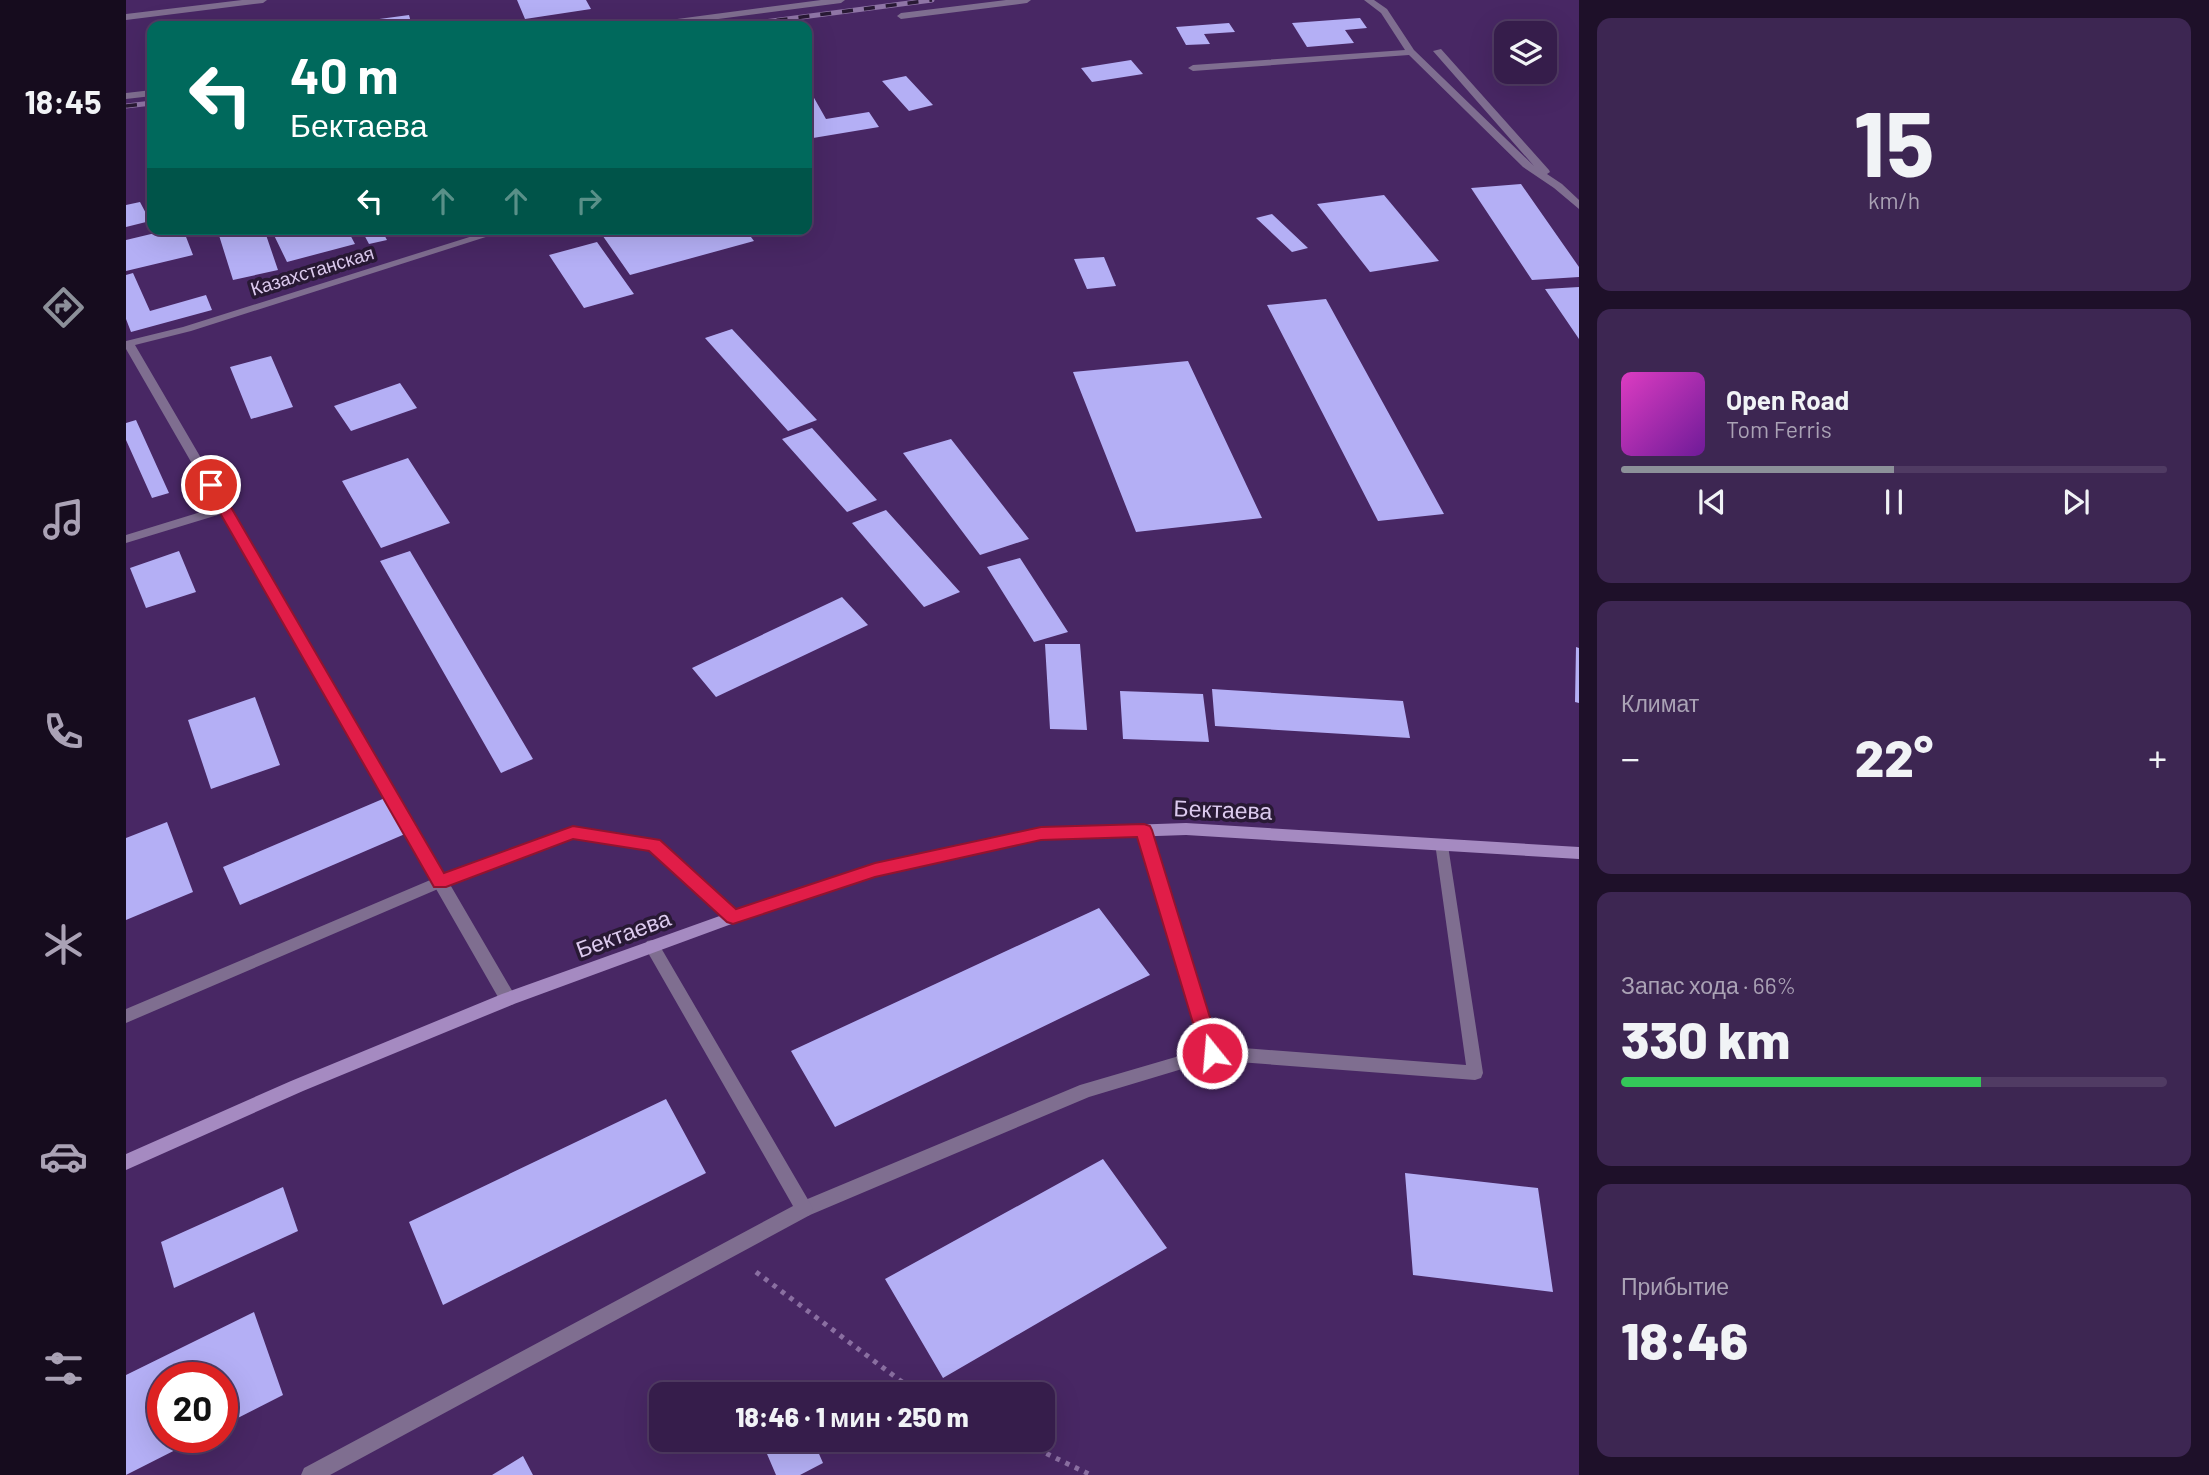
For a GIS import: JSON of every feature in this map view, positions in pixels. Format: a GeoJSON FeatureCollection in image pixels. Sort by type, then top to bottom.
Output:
{"type":"FeatureCollection","features":[{"type":"Feature","properties":{"kind":"street"},"geometry":{"type":"LineString","coordinates":[[126,17],[262,0]]}},
{"type":"Feature","properties":{"kind":"street"},"geometry":{"type":"LineString","coordinates":[[684,21],[841,0]]}},
{"type":"Feature","properties":{"kind":"street"},"geometry":{"type":"LineString","coordinates":[[901,16],[1027,0]]}},
{"type":"Feature","properties":{"kind":"street"},"geometry":{"type":"LineString","coordinates":[[1368,0],[1384,11],[1411,52],[1526,165],[1558,186]]}},
{"type":"Feature","properties":{"kind":"street"},"geometry":{"type":"LineString","coordinates":[[1438,51],[1579,206]]}},
{"type":"Feature","properties":{"kind":"street"},"geometry":{"type":"LineString","coordinates":[[1193,68],[1411,52]]}},
{"type":"Feature","properties":{"kind":"street"},"geometry":{"type":"LineString","coordinates":[[126,96],[147,94]]}},
{"type":"Feature","properties":{"kind":"street","name":"Казахстанская"},"geometry":{"type":"LineString","coordinates":[[487,235],[187,329],[128,344],[508,999]]}},
{"type":"Feature","properties":{"kind":"street"},"geometry":{"type":"LineString","coordinates":[[126,539],[224,509]]}},
{"type":"Feature","properties":{"kind":"street","name":"Бектаева"},"geometry":{"type":"LineString","coordinates":[[126,1162],[297,1086],[508,999],[652,946],[875,870],[1041,834],[1186,829],[1579,853]]}},
{"type":"Feature","properties":{"kind":"street"},"geometry":{"type":"LineString","coordinates":[[1144,830],[1212,1053]]}},
{"type":"Feature","properties":{"kind":"street"},"geometry":{"type":"LineString","coordinates":[[126,1016],[440,882],[573,832],[654,845],[733,917]]}},
{"type":"Feature","properties":{"kind":"street"},"geometry":{"type":"LineString","coordinates":[[311,1475],[804,1209],[1086,1090],[1212,1053],[1475,1073],[1442,843]]}},
{"type":"Feature","properties":{"kind":"street"},"geometry":{"type":"LineString","coordinates":[[652,946],[804,1209]]}},
{"type":"Feature","properties":{"kind":"path"},"geometry":{"type":"LineString","coordinates":[[727,1251],[902,1382]]}},
{"type":"Feature","properties":{"kind":"path"},"geometry":{"type":"LineString","coordinates":[[1043,1452],[1091,1475]]}},
{"type":"Feature","properties":{"kind":"building"},"geometry":{"type":"Polygon","coordinates":[[[517,0],[586,0],[591,9],[525,19],[517,0]]]}},
{"type":"Feature","properties":{"kind":"building"},"geometry":{"type":"Polygon","coordinates":[[[409,15],[411,21],[365,21],[409,15]]]}},
{"type":"Feature","properties":{"kind":"building"},"geometry":{"type":"Polygon","coordinates":[[[1360,18],[1367,28],[1345,30],[1354,43],[1307,47],[1292,23],[1360,18]]]}},
{"type":"Feature","properties":{"kind":"building"},"geometry":{"type":"Polygon","coordinates":[[[1229,23],[1235,32],[1204,34],[1210,44],[1186,45],[1176,27],[1229,23]]]}},
{"type":"Feature","properties":{"kind":"building"},"geometry":{"type":"Polygon","coordinates":[[[1131,60],[1143,74],[1092,82],[1081,68],[1131,60]]]}},
{"type":"Feature","properties":{"kind":"building"},"geometry":{"type":"Polygon","coordinates":[[[906,76],[933,105],[909,111],[882,81],[906,76]]]}},
{"type":"Feature","properties":{"kind":"building"},"geometry":{"type":"Polygon","coordinates":[[[812,94],[826,119],[869,112],[879,127],[813,138],[812,94]]]}},
{"type":"Feature","properties":{"kind":"building"},"geometry":{"type":"Polygon","coordinates":[[[1521,184],[1579,267],[1579,277],[1532,280],[1471,188],[1521,184]]]}},
{"type":"Feature","properties":{"kind":"building"},"geometry":{"type":"Polygon","coordinates":[[[1384,195],[1439,261],[1370,272],[1317,204],[1384,195]]]}},
{"type":"Feature","properties":{"kind":"building"},"geometry":{"type":"Polygon","coordinates":[[[140,202],[147,215],[147,222],[126,227],[126,205],[140,202]]]}},
{"type":"Feature","properties":{"kind":"building"},"geometry":{"type":"Polygon","coordinates":[[[1272,214],[1308,248],[1292,252],[1256,218],[1272,214]]]}},
{"type":"Feature","properties":{"kind":"building"},"geometry":{"type":"Polygon","coordinates":[[[147,235],[185,235],[193,255],[126,271],[126,240],[147,235]]]}},
{"type":"Feature","properties":{"kind":"building"},"geometry":{"type":"Polygon","coordinates":[[[219,235],[266,235],[278,270],[233,280],[219,235]]]}},
{"type":"Feature","properties":{"kind":"building"},"geometry":{"type":"Polygon","coordinates":[[[274,235],[350,235],[355,244],[287,262],[274,235]]]}},
{"type":"Feature","properties":{"kind":"building"},"geometry":{"type":"Polygon","coordinates":[[[364,235],[384,235],[387,240],[369,244],[364,235]]]}},
{"type":"Feature","properties":{"kind":"building"},"geometry":{"type":"Polygon","coordinates":[[[602,235],[750,235],[754,241],[630,275],[602,235]]]}},
{"type":"Feature","properties":{"kind":"building"},"geometry":{"type":"Polygon","coordinates":[[[597,242],[634,294],[584,308],[549,255],[597,242]]]}},
{"type":"Feature","properties":{"kind":"building"},"geometry":{"type":"Polygon","coordinates":[[[1104,257],[1116,286],[1087,289],[1074,259],[1104,257]]]}},
{"type":"Feature","properties":{"kind":"building"},"geometry":{"type":"Polygon","coordinates":[[[133,273],[150,311],[206,295],[212,310],[131,332],[126,319],[126,275],[133,273]]]}},
{"type":"Feature","properties":{"kind":"building"},"geometry":{"type":"Polygon","coordinates":[[[1579,287],[1579,339],[1545,289],[1579,287]]]}},
{"type":"Feature","properties":{"kind":"building"},"geometry":{"type":"Polygon","coordinates":[[[1326,299],[1444,514],[1378,521],[1267,305],[1326,299]]]}},
{"type":"Feature","properties":{"kind":"building"},"geometry":{"type":"Polygon","coordinates":[[[732,329],[817,420],[788,431],[705,338],[732,329]]]}},
{"type":"Feature","properties":{"kind":"building"},"geometry":{"type":"Polygon","coordinates":[[[271,356],[293,407],[251,419],[230,367],[271,356]]]}},
{"type":"Feature","properties":{"kind":"building"},"geometry":{"type":"Polygon","coordinates":[[[1188,361],[1262,518],[1136,532],[1073,372],[1188,361]]]}},
{"type":"Feature","properties":{"kind":"building"},"geometry":{"type":"Polygon","coordinates":[[[400,383],[417,408],[351,431],[334,406],[400,383]]]}},
{"type":"Feature","properties":{"kind":"building"},"geometry":{"type":"Polygon","coordinates":[[[136,420],[169,493],[152,498],[126,440],[126,423],[136,420]]]}},
{"type":"Feature","properties":{"kind":"building"},"geometry":{"type":"Polygon","coordinates":[[[812,428],[877,500],[847,512],[782,439],[812,428]]]}},
{"type":"Feature","properties":{"kind":"building"},"geometry":{"type":"Polygon","coordinates":[[[951,439],[1029,539],[980,555],[903,453],[951,439]]]}},
{"type":"Feature","properties":{"kind":"building"},"geometry":{"type":"Polygon","coordinates":[[[408,458],[450,523],[381,548],[342,481],[408,458]]]}},
{"type":"Feature","properties":{"kind":"building"},"geometry":{"type":"Polygon","coordinates":[[[886,510],[960,592],[924,607],[852,523],[886,510]]]}},
{"type":"Feature","properties":{"kind":"building"},"geometry":{"type":"Polygon","coordinates":[[[179,551],[196,592],[146,608],[130,568],[179,551]]]}},
{"type":"Feature","properties":{"kind":"building"},"geometry":{"type":"Polygon","coordinates":[[[410,551],[533,759],[501,773],[380,561],[410,551]]]}},
{"type":"Feature","properties":{"kind":"building"},"geometry":{"type":"Polygon","coordinates":[[[1020,558],[1068,632],[1034,642],[987,567],[1020,558]]]}},
{"type":"Feature","properties":{"kind":"building"},"geometry":{"type":"Polygon","coordinates":[[[842,597],[868,625],[716,697],[692,668],[842,597]]]}},
{"type":"Feature","properties":{"kind":"building"},"geometry":{"type":"Polygon","coordinates":[[[1045,644],[1080,644],[1087,730],[1050,729],[1045,644]]]}},
{"type":"Feature","properties":{"kind":"building"},"geometry":{"type":"Polygon","coordinates":[[[1576,647],[1579,648],[1579,703],[1575,702],[1576,647]]]}},
{"type":"Feature","properties":{"kind":"building"},"geometry":{"type":"Polygon","coordinates":[[[1212,689],[1403,701],[1410,738],[1215,726],[1212,689]]]}},
{"type":"Feature","properties":{"kind":"building"},"geometry":{"type":"Polygon","coordinates":[[[1120,691],[1203,694],[1209,742],[1123,739],[1120,691]]]}},
{"type":"Feature","properties":{"kind":"building"},"geometry":{"type":"Polygon","coordinates":[[[255,697],[280,765],[211,789],[188,720],[255,697]]]}},
{"type":"Feature","properties":{"kind":"building"},"geometry":{"type":"Polygon","coordinates":[[[385,798],[405,834],[240,905],[223,867],[385,798]]]}},
{"type":"Feature","properties":{"kind":"building"},"geometry":{"type":"Polygon","coordinates":[[[167,822],[193,892],[126,920],[126,838],[167,822]]]}},
{"type":"Feature","properties":{"kind":"building"},"geometry":{"type":"Polygon","coordinates":[[[1099,908],[1150,975],[835,1127],[791,1051],[1099,908]]]}},
{"type":"Feature","properties":{"kind":"building"},"geometry":{"type":"Polygon","coordinates":[[[666,1099],[706,1173],[443,1305],[409,1222],[666,1099]]]}},
{"type":"Feature","properties":{"kind":"building"},"geometry":{"type":"Polygon","coordinates":[[[1103,1159],[1167,1248],[943,1378],[885,1279],[1103,1159]]]}},
{"type":"Feature","properties":{"kind":"building"},"geometry":{"type":"Polygon","coordinates":[[[1405,1173],[1538,1188],[1553,1292],[1413,1275],[1405,1173]]]}},
{"type":"Feature","properties":{"kind":"building"},"geometry":{"type":"Polygon","coordinates":[[[283,1187],[298,1231],[174,1288],[161,1242],[283,1187]]]}},
{"type":"Feature","properties":{"kind":"building"},"geometry":{"type":"Polygon","coordinates":[[[254,1312],[283,1395],[238,1418],[238,1362],[152,1362],[254,1312]]]}},
{"type":"Feature","properties":{"kind":"building"},"geometry":{"type":"Polygon","coordinates":[[[147,1365],[147,1453],[169,1453],[126,1475],[126,1375],[147,1365]]]}},
{"type":"Feature","properties":{"kind":"building"},"geometry":{"type":"Polygon","coordinates":[[[766,1452],[818,1452],[823,1463],[800,1475],[776,1475],[766,1452]]]}},
{"type":"Feature","properties":{"kind":"building"},"geometry":{"type":"Polygon","coordinates":[[[523,1456],[533,1475],[492,1475],[523,1456]]]}},
{"type":"Feature","properties":{"kind":"railway"},"geometry":{"type":"LineString","coordinates":[[771,21],[932,0]]}},
{"type":"Feature","properties":{"kind":"railway"},"geometry":{"type":"LineString","coordinates":[[126,106],[147,104]]}},
{"type":"Feature","properties":{"kind":"route"},"geometry":{"type":"LineString","coordinates":[[211,485],[440,882],[573,832],[654,845],[733,917],[875,870],[1041,834],[1144,830],[1212,1053]]}}]}
